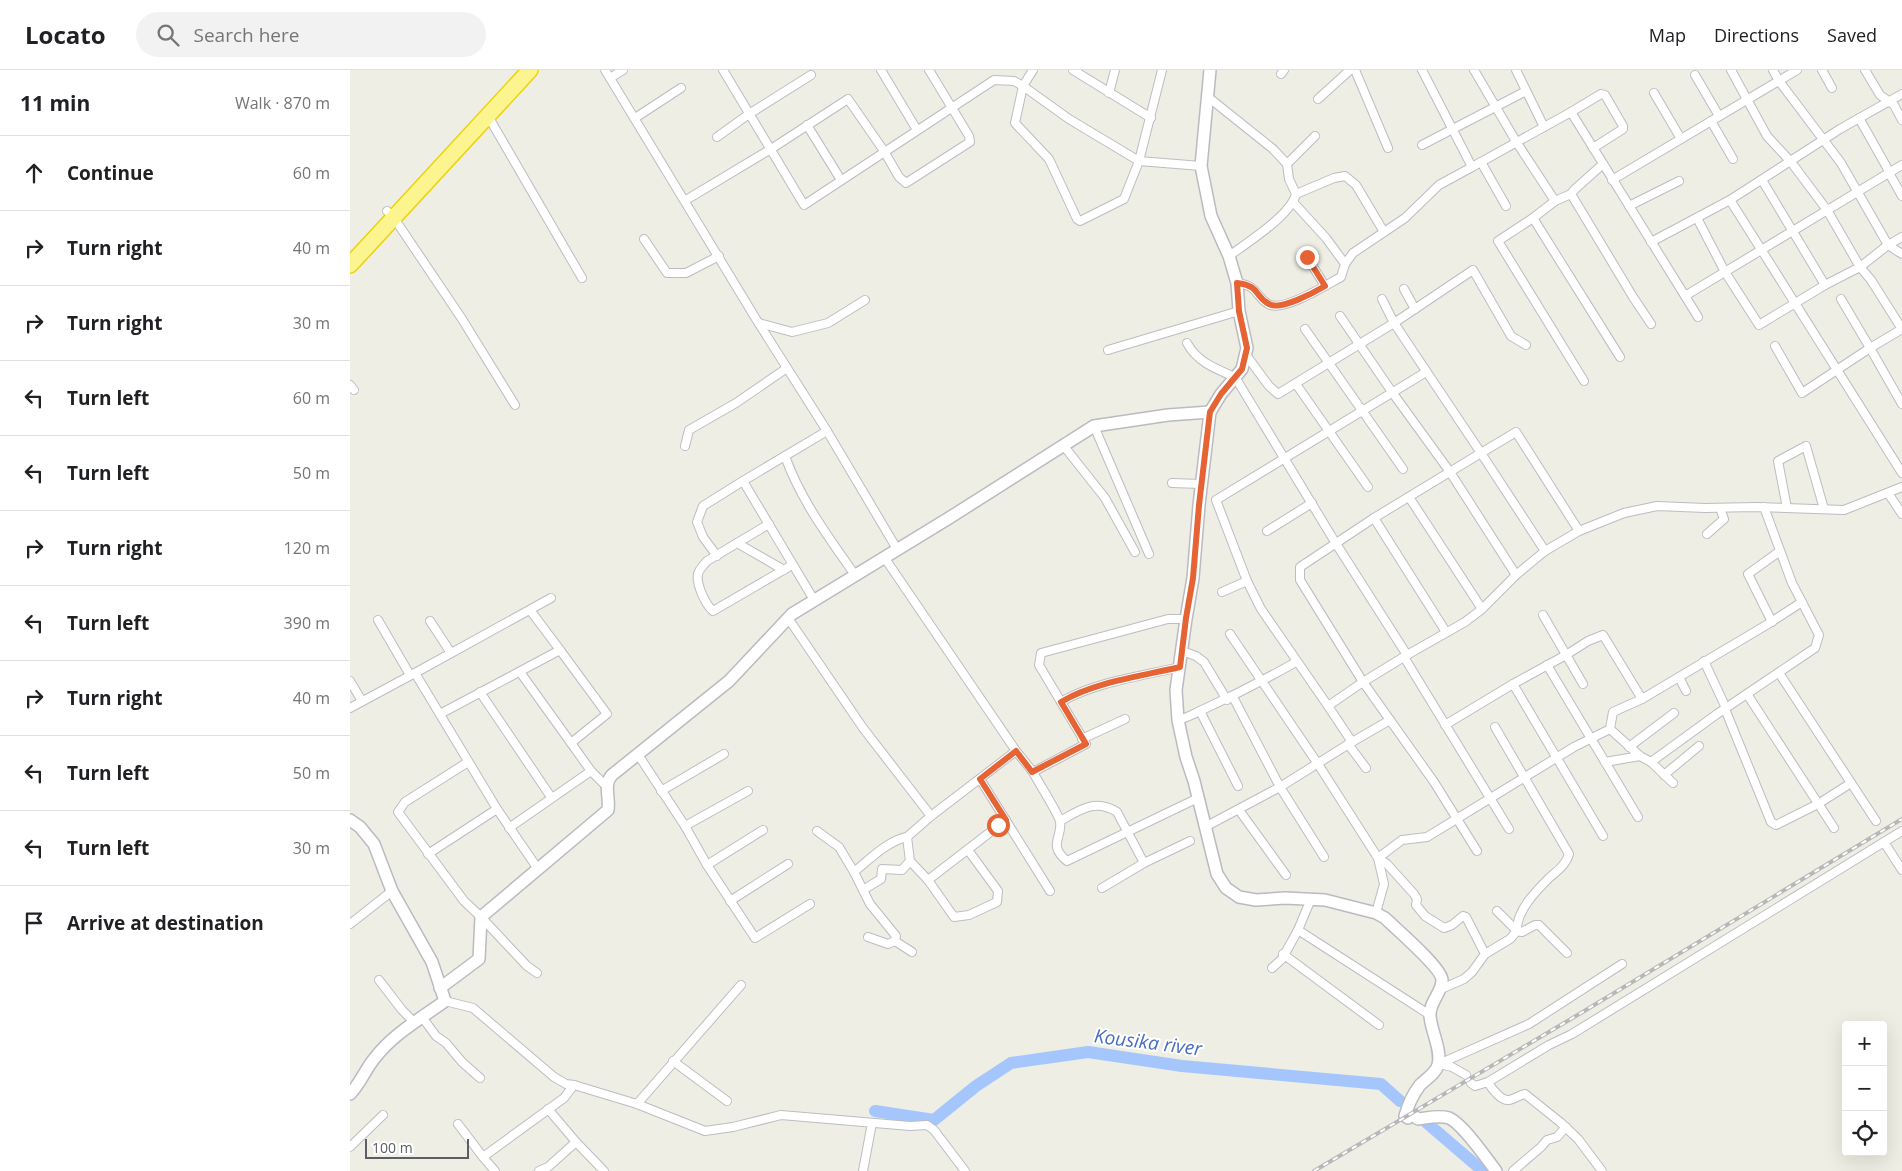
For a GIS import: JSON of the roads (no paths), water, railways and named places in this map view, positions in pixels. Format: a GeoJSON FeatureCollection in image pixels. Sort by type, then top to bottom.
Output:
{"type":"FeatureCollection","features":[{"type":"Feature","properties":{"kind":"highway"},"geometry":{"type":"LineString","coordinates":[[350,252],[417,186],[517,70]]}},
{"type":"Feature","properties":{"kind":"highway"},"geometry":{"type":"LineString","coordinates":[[444,156],[488,116],[530,70]]}},
{"type":"Feature","properties":{"kind":"highway"},"geometry":{"type":"LineString","coordinates":[[350,265],[390,214]]}},
{"type":"Feature","properties":{"kind":"street"},"geometry":{"type":"LineString","coordinates":[[605,70],[827,431],[897,550]]}},
{"type":"Feature","properties":{"kind":"street"},"geometry":{"type":"LineString","coordinates":[[610,78],[623,70]]}},
{"type":"Feature","properties":{"kind":"street"},"geometry":{"type":"LineString","coordinates":[[723,70],[804,205],[994,80],[1014,81],[1023,86],[1069,119],[1139,161],[1201,166]]}},
{"type":"Feature","properties":{"kind":"street"},"geometry":{"type":"LineString","coordinates":[[881,70],[917,130]]}},
{"type":"Feature","properties":{"kind":"street"},"geometry":{"type":"LineString","coordinates":[[686,200],[771,149],[848,99],[884,151],[899,177],[906,184],[970,142],[969,136],[929,70]]}},
{"type":"Feature","properties":{"kind":"street"},"geometry":{"type":"LineString","coordinates":[[1033,70],[1023,86],[1015,123],[1049,159],[1077,219],[1080,221],[1124,198],[1139,161],[1162,70]]}},
{"type":"Feature","properties":{"kind":"street"},"geometry":{"type":"LineString","coordinates":[[1073,70],[1151,118]]}},
{"type":"Feature","properties":{"kind":"street"},"geometry":{"type":"LineString","coordinates":[[1109,93],[1115,70]]}},
{"type":"Feature","properties":{"kind":"street"},"geometry":{"type":"LineString","coordinates":[[1210,70],[1201,166],[1210,216],[1229,256],[1237,283],[1239,311],[1247,348],[1242,369],[1221,394],[1210,412],[1201,484],[1193,578],[1176,690],[1178,720],[1217,874],[1226,888],[1239,897],[1256,900],[1285,898],[1326,900],[1376,913],[1385,918],[1436,967],[1442,977],[1441,989],[1432,1004],[1430,1015],[1439,1055],[1438,1066]]}},
{"type":"Feature","properties":{"kind":"street"},"geometry":{"type":"LineString","coordinates":[[1318,99],[1350,70]]}},
{"type":"Feature","properties":{"kind":"street"},"geometry":{"type":"LineString","coordinates":[[1355,70],[1388,148]]}},
{"type":"Feature","properties":{"kind":"street"},"geometry":{"type":"LineString","coordinates":[[1422,70],[1472,167]]}},
{"type":"Feature","properties":{"kind":"street"},"geometry":{"type":"LineString","coordinates":[[1474,70],[1494,106],[1555,201]]}},
{"type":"Feature","properties":{"kind":"street"},"geometry":{"type":"LineString","coordinates":[[1730,70],[1767,136],[1791,162],[1827,210],[1860,267],[1902,329],[1836,369],[1802,393],[1775,346]]}},
{"type":"Feature","properties":{"kind":"street"},"geometry":{"type":"LineString","coordinates":[[1773,70],[1779,81],[1841,163],[1888,245],[1902,254]]}},
{"type":"Feature","properties":{"kind":"street"},"geometry":{"type":"LineString","coordinates":[[1612,180],[1798,70]]}},
{"type":"Feature","properties":{"kind":"street"},"geometry":{"type":"LineString","coordinates":[[1822,70],[1832,88]]}},
{"type":"Feature","properties":{"kind":"street"},"geometry":{"type":"LineString","coordinates":[[1865,70],[1880,95],[1890,101],[1902,120]]}},
{"type":"Feature","properties":{"kind":"street"},"geometry":{"type":"LineString","coordinates":[[1518,71],[1544,127]]}},
{"type":"Feature","properties":{"kind":"street"},"geometry":{"type":"LineString","coordinates":[[717,137],[749,114],[811,75]]}},
{"type":"Feature","properties":{"kind":"street"},"geometry":{"type":"LineString","coordinates":[[1695,75],[1719,116]]}},
{"type":"Feature","properties":{"kind":"street"},"geometry":{"type":"LineString","coordinates":[[634,118],[681,88]]}},
{"type":"Feature","properties":{"kind":"street"},"geometry":{"type":"LineString","coordinates":[[1422,145],[1526,91]]}},
{"type":"Feature","properties":{"kind":"street"},"geometry":{"type":"LineString","coordinates":[[1654,93],[1681,139]]}},
{"type":"Feature","properties":{"kind":"street"},"geometry":{"type":"LineString","coordinates":[[1237,283],[1252,287],[1269,304],[1273,305],[1282,304],[1310,294],[1341,276],[1345,264],[1353,253],[1405,218],[1439,185],[1517,143],[1601,94],[1605,95],[1623,126],[1623,130],[1593,148]]}},
{"type":"Feature","properties":{"kind":"street"},"geometry":{"type":"LineString","coordinates":[[1651,242],[1730,200],[1859,118],[1902,94]]}},
{"type":"Feature","properties":{"kind":"street"},"geometry":{"type":"LineString","coordinates":[[1208,97],[1273,149],[1287,164],[1289,179],[1296,194],[1294,203],[1263,231],[1229,256]]}},
{"type":"Feature","properties":{"kind":"street"},"geometry":{"type":"LineString","coordinates":[[1571,112],[1698,317]]}},
{"type":"Feature","properties":{"kind":"street"},"geometry":{"type":"LineString","coordinates":[[488,116],[582,278]]}},
{"type":"Feature","properties":{"kind":"street"},"geometry":{"type":"LineString","coordinates":[[1859,118],[1902,196]]}},
{"type":"Feature","properties":{"kind":"street"},"geometry":{"type":"LineString","coordinates":[[1711,122],[1733,159]]}},
{"type":"Feature","properties":{"kind":"street"},"geometry":{"type":"LineString","coordinates":[[807,125],[841,180]]}},
{"type":"Feature","properties":{"kind":"street"},"geometry":{"type":"LineString","coordinates":[[1287,164],[1315,136]]}},
{"type":"Feature","properties":{"kind":"street"},"geometry":{"type":"LineString","coordinates":[[1482,162],[1506,206]]}},
{"type":"Feature","properties":{"kind":"street"},"geometry":{"type":"LineString","coordinates":[[1584,381],[1498,241],[1555,201],[1571,194],[1603,164]]}},
{"type":"Feature","properties":{"kind":"street"},"geometry":{"type":"LineString","coordinates":[[1685,296],[1902,165]]}},
{"type":"Feature","properties":{"kind":"street"},"geometry":{"type":"LineString","coordinates":[[1296,194],[1334,178],[1346,176],[1356,185],[1384,232]]}},
{"type":"Feature","properties":{"kind":"street"},"geometry":{"type":"LineString","coordinates":[[1762,180],[1824,285]]}},
{"type":"Feature","properties":{"kind":"street"},"geometry":{"type":"LineString","coordinates":[[1629,206],[1679,181]]}},
{"type":"Feature","properties":{"kind":"street"},"geometry":{"type":"LineString","coordinates":[[1571,194],[1651,324]]}},
{"type":"Feature","properties":{"kind":"street"},"geometry":{"type":"LineString","coordinates":[[1730,200],[1902,473]]}},
{"type":"Feature","properties":{"kind":"street"},"geometry":{"type":"LineString","coordinates":[[1294,203],[1326,238],[1345,264]]}},
{"type":"Feature","properties":{"kind":"street"},"geometry":{"type":"LineString","coordinates":[[390,214],[462,319],[515,405]]}},
{"type":"Feature","properties":{"kind":"street"},"geometry":{"type":"LineString","coordinates":[[1533,218],[1620,357]]}},
{"type":"Feature","properties":{"kind":"street"},"geometry":{"type":"LineString","coordinates":[[1697,218],[1725,272],[1760,325],[1824,285],[1860,267],[1888,245],[1902,237]]}},
{"type":"Feature","properties":{"kind":"street"},"geometry":{"type":"LineString","coordinates":[[644,239],[667,273],[686,272],[719,256]]}},
{"type":"Feature","properties":{"kind":"street"},"geometry":{"type":"LineString","coordinates":[[1307,257],[1325,286]]}},
{"type":"Feature","properties":{"kind":"street"},"geometry":{"type":"LineString","coordinates":[[1246,354],[1268,386],[1278,394],[1394,323],[1472,270],[1511,336],[1526,346]]}},
{"type":"Feature","properties":{"kind":"street"},"geometry":{"type":"LineString","coordinates":[[1404,289],[1415,309]]}},
{"type":"Feature","properties":{"kind":"street"},"geometry":{"type":"LineString","coordinates":[[1382,299],[1394,323],[1426,372],[1459,417],[1545,551]]}},
{"type":"Feature","properties":{"kind":"street"},"geometry":{"type":"LineString","coordinates":[[1840,299],[1902,404]]}},
{"type":"Feature","properties":{"kind":"street"},"geometry":{"type":"LineString","coordinates":[[759,323],[792,332],[828,323],[865,300]]}},
{"type":"Feature","properties":{"kind":"street"},"geometry":{"type":"LineString","coordinates":[[1108,350],[1239,311]]}},
{"type":"Feature","properties":{"kind":"street"},"geometry":{"type":"LineString","coordinates":[[1340,316],[1450,472],[1516,575]]}},
{"type":"Feature","properties":{"kind":"street"},"geometry":{"type":"LineString","coordinates":[[1306,329],[1403,469]]}},
{"type":"Feature","properties":{"kind":"street"},"geometry":{"type":"LineString","coordinates":[[1187,343],[1193,353],[1212,367],[1235,377],[1509,829]]}},
{"type":"Feature","properties":{"kind":"street"},"geometry":{"type":"LineString","coordinates":[[685,446],[689,430],[736,403],[787,368]]}},
{"type":"Feature","properties":{"kind":"street"},"geometry":{"type":"LineString","coordinates":[[1366,768],[1328,706],[1296,662],[1262,609],[1247,581],[1216,500],[1426,372]]}},
{"type":"Feature","properties":{"kind":"street"},"geometry":{"type":"LineString","coordinates":[[1296,384],[1368,487]]}},
{"type":"Feature","properties":{"kind":"street"},"geometry":{"type":"LineString","coordinates":[[606,786],[608,779],[612,775],[729,681],[788,618],[1063,445],[1094,426],[1168,415],[1210,412]]}},
{"type":"Feature","properties":{"kind":"street"},"geometry":{"type":"LineString","coordinates":[[1094,426],[1149,554]]}},
{"type":"Feature","properties":{"kind":"street"},"geometry":{"type":"LineString","coordinates":[[717,556],[703,537],[697,522],[703,506],[827,431]]}},
{"type":"Feature","properties":{"kind":"street"},"geometry":{"type":"LineString","coordinates":[[1477,851],[1434,782],[1363,682],[1300,580],[1300,567],[1374,518],[1516,432],[1579,531]]}},
{"type":"Feature","properties":{"kind":"street"},"geometry":{"type":"LineString","coordinates":[[1063,445],[1105,498],[1135,552]]}},
{"type":"Feature","properties":{"kind":"street"},"geometry":{"type":"LineString","coordinates":[[1786,508],[1778,460],[1806,446],[1824,509]]}},
{"type":"Feature","properties":{"kind":"street"},"geometry":{"type":"LineString","coordinates":[[785,456],[791,473],[826,533],[855,575]]}},
{"type":"Feature","properties":{"kind":"street"},"geometry":{"type":"LineString","coordinates":[[743,481],[814,600]]}},
{"type":"Feature","properties":{"kind":"street"},"geometry":{"type":"LineString","coordinates":[[1172,483],[1201,484]]}},
{"type":"Feature","properties":{"kind":"street"},"geometry":{"type":"LineString","coordinates":[[1328,706],[1363,682],[1482,609],[1516,575],[1545,551],[1579,531],[1624,513],[1657,506],[1844,510],[1902,487]]}},
{"type":"Feature","properties":{"kind":"street"},"geometry":{"type":"LineString","coordinates":[[1888,493],[1902,514]]}},
{"type":"Feature","properties":{"kind":"street"},"geometry":{"type":"LineString","coordinates":[[1409,497],[1482,609]]}},
{"type":"Feature","properties":{"kind":"street"},"geometry":{"type":"LineString","coordinates":[[1267,531],[1312,503]]}},
{"type":"Feature","properties":{"kind":"street"},"geometry":{"type":"LineString","coordinates":[[1651,762],[1815,648],[1818,635],[1792,583],[1764,507]]}},
{"type":"Feature","properties":{"kind":"street"},"geometry":{"type":"LineString","coordinates":[[1707,534],[1724,519],[1720,508]]}},
{"type":"Feature","properties":{"kind":"street"},"geometry":{"type":"LineString","coordinates":[[1374,518],[1446,632]]}},
{"type":"Feature","properties":{"kind":"street"},"geometry":{"type":"LineString","coordinates":[[769,524],[717,556],[700,570],[697,577],[706,602],[712,611],[792,565]]}},
{"type":"Feature","properties":{"kind":"street"},"geometry":{"type":"LineString","coordinates":[[737,543],[784,570]]}},
{"type":"Feature","properties":{"kind":"street"},"geometry":{"type":"LineString","coordinates":[[1772,622],[1748,574],[1780,551]]}},
{"type":"Feature","properties":{"kind":"street"},"geometry":{"type":"LineString","coordinates":[[884,557],[1032,772],[1060,821],[1056,845],[1061,856],[1067,861],[1198,798]]}},
{"type":"Feature","properties":{"kind":"street"},"geometry":{"type":"LineString","coordinates":[[1222,592],[1247,581]]}},
{"type":"Feature","properties":{"kind":"street"},"geometry":{"type":"LineString","coordinates":[[350,708],[551,598]]}},
{"type":"Feature","properties":{"kind":"street"},"geometry":{"type":"LineString","coordinates":[[1610,729],[1613,712],[1642,699],[1772,622],[1802,602]]}},
{"type":"Feature","properties":{"kind":"street"},"geometry":{"type":"LineString","coordinates":[[530,610],[607,714],[572,743]]}},
{"type":"Feature","properties":{"kind":"street"},"geometry":{"type":"LineString","coordinates":[[1543,615],[1583,684]]}},
{"type":"Feature","properties":{"kind":"street"},"geometry":{"type":"LineString","coordinates":[[788,618],[863,728],[931,816]]}},
{"type":"Feature","properties":{"kind":"street"},"geometry":{"type":"LineString","coordinates":[[1032,772],[1086,744],[1039,665],[1041,653],[1168,619],[1186,618]]}},
{"type":"Feature","properties":{"kind":"street"},"geometry":{"type":"LineString","coordinates":[[378,620],[440,714],[497,809],[538,869]]}},
{"type":"Feature","properties":{"kind":"street"},"geometry":{"type":"LineString","coordinates":[[430,622],[451,653]]}},
{"type":"Feature","properties":{"kind":"street"},"geometry":{"type":"LineString","coordinates":[[1230,634],[1318,764],[1378,858],[1384,884],[1376,913]]}},
{"type":"Feature","properties":{"kind":"street"},"geometry":{"type":"LineString","coordinates":[[1445,725],[1588,641],[1603,635],[1642,699]]}},
{"type":"Feature","properties":{"kind":"street"},"geometry":{"type":"LineString","coordinates":[[440,714],[560,650]]}},
{"type":"Feature","properties":{"kind":"street"},"geometry":{"type":"LineString","coordinates":[[1182,651],[1196,656],[1204,662],[1230,698],[1280,787],[1324,856]]}},
{"type":"Feature","properties":{"kind":"street"},"geometry":{"type":"LineString","coordinates":[[1704,661],[1772,822],[1776,825],[1818,804],[1851,783]]}},
{"type":"Feature","properties":{"kind":"street"},"geometry":{"type":"LineString","coordinates":[[1178,720],[1190,718],[1200,711],[1262,682],[1296,662]]}},
{"type":"Feature","properties":{"kind":"street"},"geometry":{"type":"LineString","coordinates":[[1547,665],[1638,817]]}},
{"type":"Feature","properties":{"kind":"street"},"geometry":{"type":"LineString","coordinates":[[1061,702],[1070,696],[1104,685],[1180,667]]}},
{"type":"Feature","properties":{"kind":"street"},"geometry":{"type":"LineString","coordinates":[[440,988],[479,959],[481,917],[608,810],[610,798],[606,786],[591,771],[520,672]]}},
{"type":"Feature","properties":{"kind":"street"},"geometry":{"type":"LineString","coordinates":[[1779,673],[1876,821]]}},
{"type":"Feature","properties":{"kind":"street"},"geometry":{"type":"LineString","coordinates":[[1679,676],[1686,691]]}},
{"type":"Feature","properties":{"kind":"street"},"geometry":{"type":"LineString","coordinates":[[350,681],[362,701]]}},
{"type":"Feature","properties":{"kind":"street"},"geometry":{"type":"LineString","coordinates":[[1513,684],[1602,836]]}},
{"type":"Feature","properties":{"kind":"street"},"geometry":{"type":"LineString","coordinates":[[480,692],[551,797]]}},
{"type":"Feature","properties":{"kind":"street"},"geometry":{"type":"LineString","coordinates":[[1747,694],[1834,828]]}},
{"type":"Feature","properties":{"kind":"street"},"geometry":{"type":"LineString","coordinates":[[1200,711],[1238,786]]}},
{"type":"Feature","properties":{"kind":"street"},"geometry":{"type":"LineString","coordinates":[[1629,747],[1674,712]]}},
{"type":"Feature","properties":{"kind":"street"},"geometry":{"type":"LineString","coordinates":[[1082,739],[1125,719]]}},
{"type":"Feature","properties":{"kind":"street"},"geometry":{"type":"LineString","coordinates":[[1205,827],[1280,787],[1390,720]]}},
{"type":"Feature","properties":{"kind":"street"},"geometry":{"type":"LineString","coordinates":[[1441,989],[1464,979],[1472,972],[1485,954],[1510,939],[1517,931],[1517,923],[1525,906],[1542,884],[1567,861],[1569,854],[1495,727]]}},
{"type":"Feature","properties":{"kind":"street"},"geometry":{"type":"LineString","coordinates":[[1378,858],[1402,840],[1426,837],[1591,738],[1610,729]]}},
{"type":"Feature","properties":{"kind":"street"},"geometry":{"type":"LineString","coordinates":[[1610,729],[1640,756],[1651,762],[1673,783]]}},
{"type":"Feature","properties":{"kind":"street"},"geometry":{"type":"LineString","coordinates":[[1664,775],[1699,746]]}},
{"type":"Feature","properties":{"kind":"street"},"geometry":{"type":"LineString","coordinates":[[854,872],[882,850],[907,837],[931,816],[1016,751]]}},
{"type":"Feature","properties":{"kind":"street"},"geometry":{"type":"LineString","coordinates":[[638,754],[755,938],[810,904]]}},
{"type":"Feature","properties":{"kind":"street"},"geometry":{"type":"LineString","coordinates":[[661,791],[724,754]]}},
{"type":"Feature","properties":{"kind":"street"},"geometry":{"type":"LineString","coordinates":[[1605,762],[1640,756]]}},
{"type":"Feature","properties":{"kind":"street"},"geometry":{"type":"LineString","coordinates":[[468,762],[405,802],[398,812],[464,901],[527,966],[537,973]]}},
{"type":"Feature","properties":{"kind":"street"},"geometry":{"type":"LineString","coordinates":[[510,828],[551,797],[591,771]]}},
{"type":"Feature","properties":{"kind":"street"},"geometry":{"type":"LineString","coordinates":[[980,779],[1050,891]]}},
{"type":"Feature","properties":{"kind":"street"},"geometry":{"type":"LineString","coordinates":[[685,826],[748,790]]}},
{"type":"Feature","properties":{"kind":"street"},"geometry":{"type":"LineString","coordinates":[[1060,821],[1092,805],[1102,805],[1117,812],[1144,864]]}},
{"type":"Feature","properties":{"kind":"street"},"geometry":{"type":"LineString","coordinates":[[428,854],[497,809]]}},
{"type":"Feature","properties":{"kind":"street"},"geometry":{"type":"LineString","coordinates":[[1239,810],[1286,875]]}},
{"type":"Feature","properties":{"kind":"street"},"geometry":{"type":"LineString","coordinates":[[350,820],[360,827],[374,844],[392,891],[432,962],[445,1001]]}},
{"type":"Feature","properties":{"kind":"street"},"geometry":{"type":"LineString","coordinates":[[928,880],[944,869],[954,858],[968,850],[1006,820]]}},
{"type":"Feature","properties":{"kind":"street"},"geometry":{"type":"LineString","coordinates":[[707,865],[763,830]]}},
{"type":"Feature","properties":{"kind":"street"},"geometry":{"type":"LineString","coordinates":[[817,831],[839,847],[870,904],[896,936],[895,941]]}},
{"type":"Feature","properties":{"kind":"street"},"geometry":{"type":"LineString","coordinates":[[1471,1083],[1475,1086],[1488,1082],[1549,1045],[1572,1034],[1902,831]]}},
{"type":"Feature","properties":{"kind":"street"},"geometry":{"type":"LineString","coordinates":[[907,837],[910,861],[928,880],[954,917],[969,914],[997,902],[998,891],[968,850]]}},
{"type":"Feature","properties":{"kind":"street"},"geometry":{"type":"LineString","coordinates":[[1102,888],[1190,841]]}},
{"type":"Feature","properties":{"kind":"street"},"geometry":{"type":"LineString","coordinates":[[1884,842],[1902,870]]}},
{"type":"Feature","properties":{"kind":"street"},"geometry":{"type":"LineString","coordinates":[[1378,858],[1387,864],[1414,894],[1417,899],[1416,905],[1432,922],[1444,928],[1452,925],[1463,916],[1466,917],[1485,954]]}},
{"type":"Feature","properties":{"kind":"street"},"geometry":{"type":"LineString","coordinates":[[863,890],[881,879],[882,869],[902,870],[910,861]]}},
{"type":"Feature","properties":{"kind":"street"},"geometry":{"type":"LineString","coordinates":[[730,901],[788,864]]}},
{"type":"Feature","properties":{"kind":"street"},"geometry":{"type":"LineString","coordinates":[[350,924],[392,891]]}},
{"type":"Feature","properties":{"kind":"street"},"geometry":{"type":"LineString","coordinates":[[1272,968],[1282,959],[1283,954],[1298,930],[1310,899]]}},
{"type":"Feature","properties":{"kind":"street"},"geometry":{"type":"LineString","coordinates":[[1497,911],[1517,931],[1522,932],[1535,925],[1539,925],[1567,953]]}},
{"type":"Feature","properties":{"kind":"street"},"geometry":{"type":"LineString","coordinates":[[1298,930],[1424,1013],[1430,1015]]}},
{"type":"Feature","properties":{"kind":"street"},"geometry":{"type":"LineString","coordinates":[[868,937],[888,944],[895,941]]}},
{"type":"Feature","properties":{"kind":"street"},"geometry":{"type":"LineString","coordinates":[[895,941],[912,952]]}},
{"type":"Feature","properties":{"kind":"street"},"geometry":{"type":"LineString","coordinates":[[1283,954],[1379,1025]]}},
{"type":"Feature","properties":{"kind":"street"},"geometry":{"type":"LineString","coordinates":[[1496,1171],[1464,1130],[1450,1118],[1434,1116],[1418,1119],[1405,1116],[1409,1103],[1420,1086],[1438,1066],[1529,1024],[1622,964]]}},
{"type":"Feature","properties":{"kind":"street"},"geometry":{"type":"LineString","coordinates":[[379,980],[391,997],[446,1043],[462,1062],[480,1078]]}},
{"type":"Feature","properties":{"kind":"street"},"geometry":{"type":"LineString","coordinates":[[636,1104],[741,985]]}},
{"type":"Feature","properties":{"kind":"street"},"geometry":{"type":"LineString","coordinates":[[350,1094],[373,1060],[386,1045],[445,1001],[473,1008],[554,1077],[566,1084],[636,1104],[705,1131],[733,1127],[781,1115],[928,1126],[934,1130],[965,1171]]}},
{"type":"Feature","properties":{"kind":"street"},"geometry":{"type":"LineString","coordinates":[[673,1061],[727,1101]]}},
{"type":"Feature","properties":{"kind":"street"},"geometry":{"type":"LineString","coordinates":[[1438,1066],[1452,1067],[1466,1075]]}},
{"type":"Feature","properties":{"kind":"street"},"geometry":{"type":"LineString","coordinates":[[1488,1082],[1505,1099],[1510,1100],[1525,1094],[1578,1139],[1602,1171]]}},
{"type":"Feature","properties":{"kind":"street"},"geometry":{"type":"LineString","coordinates":[[483,1157],[564,1098],[574,1085]]}},
{"type":"Feature","properties":{"kind":"street"},"geometry":{"type":"LineString","coordinates":[[548,1109],[604,1171]]}},
{"type":"Feature","properties":{"kind":"street"},"geometry":{"type":"LineString","coordinates":[[350,1147],[383,1115]]}},
{"type":"Feature","properties":{"kind":"street"},"geometry":{"type":"LineString","coordinates":[[863,1171],[872,1123]]}},
{"type":"Feature","properties":{"kind":"street"},"geometry":{"type":"LineString","coordinates":[[458,1124],[495,1171]]}},
{"type":"Feature","properties":{"kind":"street"},"geometry":{"type":"LineString","coordinates":[[1513,1171],[1541,1148],[1547,1140],[1557,1137],[1566,1128]]}},
{"type":"Feature","properties":{"kind":"street"},"geometry":{"type":"LineString","coordinates":[[539,1171],[548,1167],[576,1142]]}},
{"type":"Feature","properties":{"kind":"waterway","name":"Kousika river"},"geometry":{"type":"LineString","coordinates":[[875,1111],[934,1120],[976,1086],[1011,1063],[1088,1052],[1182,1066],[1381,1084],[1400,1101]]}},
{"type":"Feature","properties":{"kind":"waterway","name":"Kousika river"},"geometry":{"type":"LineString","coordinates":[[1427,1123],[1483,1171]]}},
{"type":"Feature","properties":{"kind":"railway"},"geometry":{"type":"LineString","coordinates":[[1314,1171],[1581,1013],[1902,819]]}}]}
